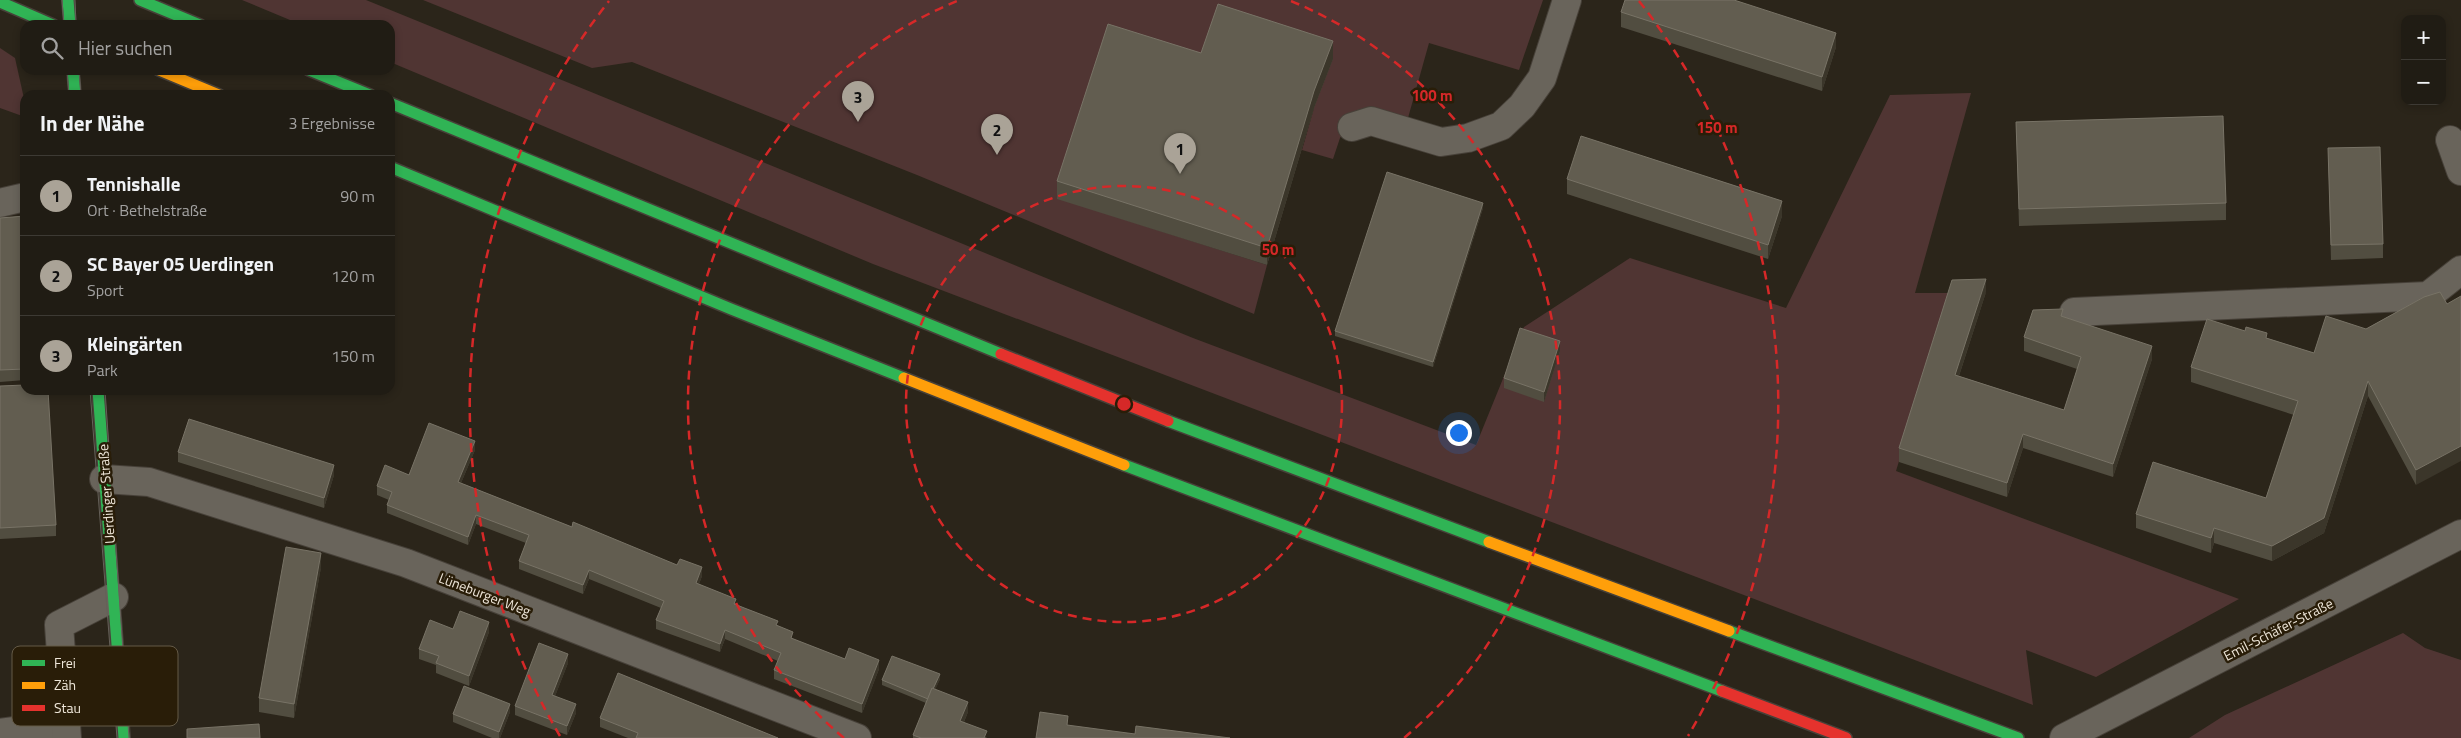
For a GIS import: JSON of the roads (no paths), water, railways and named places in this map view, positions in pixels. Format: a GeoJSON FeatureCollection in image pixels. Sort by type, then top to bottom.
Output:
{"type":"FeatureCollection","features":[{"type":"Feature","properties":{"kind":"main road"},"geometry":{"type":"LineString","coordinates":[[68,0],[70,20]]}},
{"type":"Feature","properties":{"kind":"main road"},"geometry":{"type":"LineString","coordinates":[[140,0],[188,20]]}},
{"type":"Feature","properties":{"kind":"main road"},"geometry":{"type":"LineString","coordinates":[[0,2],[41,20]]}},
{"type":"Feature","properties":{"kind":"main road"},"geometry":{"type":"LineString","coordinates":[[73,75],[75,90]]}},
{"type":"Feature","properties":{"kind":"main road"},"geometry":{"type":"LineString","coordinates":[[171,75],[206,90]]}},
{"type":"Feature","properties":{"kind":"main road"},"geometry":{"type":"LineString","coordinates":[[321,75],[358,90]]}},
{"type":"Feature","properties":{"kind":"main road"},"geometry":{"type":"LineString","coordinates":[[395,105],[744,250],[1230,446],[2018,738]]}},
{"type":"Feature","properties":{"kind":"main road"},"geometry":{"type":"LineString","coordinates":[[395,169],[731,309],[1209,499],[1846,738]]}},
{"type":"Feature","properties":{"kind":"main road","name":"Uerdinger Straße"},"geometry":{"type":"LineString","coordinates":[[98,395],[117,646]]}},
{"type":"Feature","properties":{"kind":"street"},"geometry":{"type":"LineString","coordinates":[[1352,128],[1371,122],[1441,142],[1468,138],[1501,126],[1522,106],[1542,78],[1567,0]]}},
{"type":"Feature","properties":{"kind":"street"},"geometry":{"type":"LineString","coordinates":[[2450,140],[2461,171]]}},
{"type":"Feature","properties":{"kind":"street"},"geometry":{"type":"LineString","coordinates":[[0,203],[20,198]]}},
{"type":"Feature","properties":{"kind":"street"},"geometry":{"type":"LineString","coordinates":[[2074,312],[2428,296],[2461,270]]}},
{"type":"Feature","properties":{"kind":"street","name":"Lüneburger Weg"},"geometry":{"type":"LineString","coordinates":[[104,479],[148,482],[406,563],[857,738]]}},
{"type":"Feature","properties":{"kind":"street","name":"Emil-Schäfer-Straße"},"geometry":{"type":"LineString","coordinates":[[2064,738],[2461,534]]}},
{"type":"Feature","properties":{"kind":"street"},"geometry":{"type":"LineString","coordinates":[[60,646],[59,625],[114,597]]}},
{"type":"Feature","properties":{"kind":"street"},"geometry":{"type":"LineString","coordinates":[[0,732],[66,731]]}},
{"type":"Feature","properties":{"kind":"tram line"},"geometry":{"type":"LineString","coordinates":[[62,0],[64,20]]}},
{"type":"Feature","properties":{"kind":"tram line"},"geometry":{"type":"LineString","coordinates":[[75,0],[76,20]]}},
{"type":"Feature","properties":{"kind":"tram line"},"geometry":{"type":"LineString","coordinates":[[67,75],[69,90]]}},
{"type":"Feature","properties":{"kind":"tram line"},"geometry":{"type":"LineString","coordinates":[[79,75],[81,90]]}},
{"type":"Feature","properties":{"kind":"tram line"},"geometry":{"type":"LineString","coordinates":[[90,395],[110,646]]}},
{"type":"Feature","properties":{"kind":"tram line"},"geometry":{"type":"LineString","coordinates":[[105,395],[123,646]]}},
{"type":"Feature","properties":{"kind":"tram line"},"geometry":{"type":"LineString","coordinates":[[116,726],[117,738]]}},
{"type":"Feature","properties":{"kind":"tram line"},"geometry":{"type":"LineString","coordinates":[[128,726],[129,738]]}},
{"type":"Feature","properties":{"kind":"place","name":"Kleingärten"},"geometry":{"type":"Point","coordinates":[858,122]}},
{"type":"Feature","properties":{"kind":"place","name":"SC Bayer 05 Uerdingen"},"geometry":{"type":"Point","coordinates":[997,155]}},
{"type":"Feature","properties":{"kind":"place","name":"Tennishalle"},"geometry":{"type":"Point","coordinates":[1180,174]}}]}
